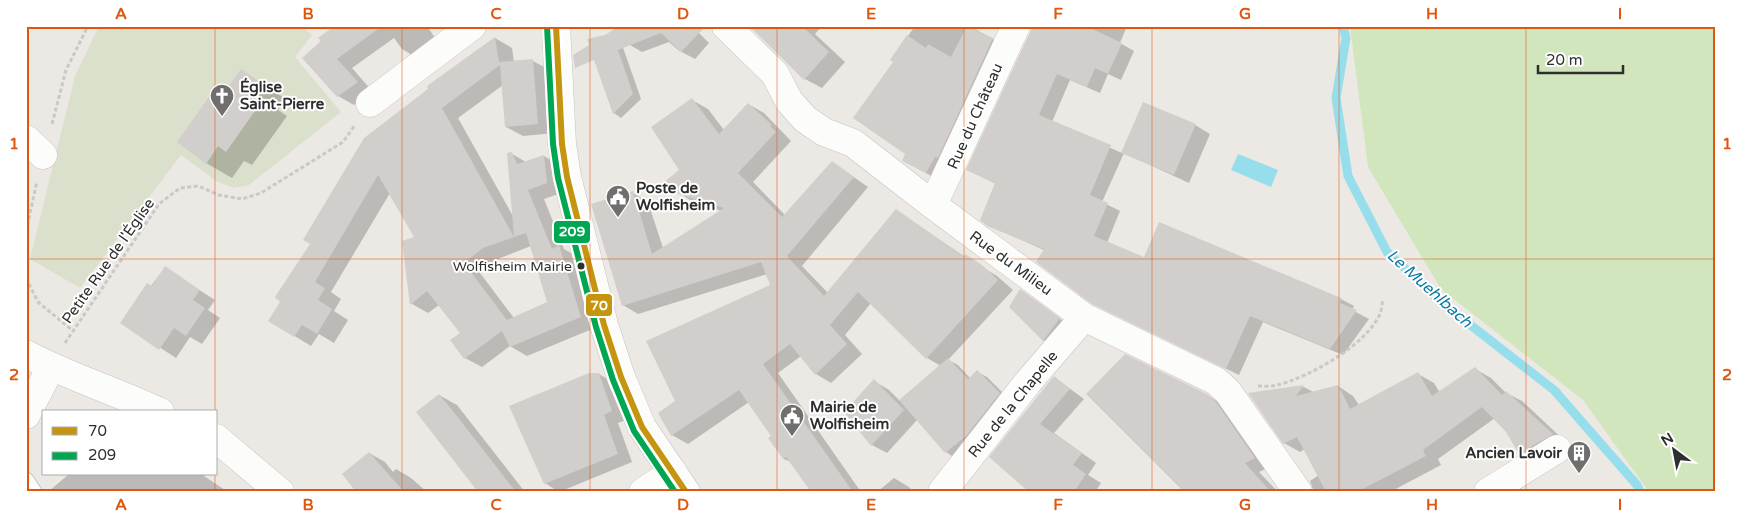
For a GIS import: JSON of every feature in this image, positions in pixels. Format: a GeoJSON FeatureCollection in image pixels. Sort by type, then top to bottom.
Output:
{"type":"FeatureCollection","features":[{"type":"Feature","properties":{"kind":"street"},"geometry":{"type":"LineString","coordinates":[[370,103],[472,26]]}},
{"type":"Feature","properties":{"kind":"street"},"geometry":{"type":"LineString","coordinates":[[556,26],[562,144],[567,177],[604,324],[621,377],[642,427],[680,482],[643,492]]}},
{"type":"Feature","properties":{"kind":"street","name":"Rue du Milieu"},"geometry":{"type":"LineString","coordinates":[[726,26],[775,74],[789,101],[805,119],[824,132],[853,143],[932,205],[1084,317],[1216,381],[1228,392],[1298,492]]}},
{"type":"Feature","properties":{"kind":"street","name":"Rue du Château"},"geometry":{"type":"LineString","coordinates":[[932,205],[1016,26]]}},
{"type":"Feature","properties":{"kind":"street","name":"Rue de la Chapelle"},"geometry":{"type":"LineString","coordinates":[[942,492],[1023,388],[1084,317]]}},
{"type":"Feature","properties":{"kind":"street"},"geometry":{"type":"LineString","coordinates":[[26,354],[51,367],[126,396],[156,410]]}},
{"type":"Feature","properties":{"kind":"street"},"geometry":{"type":"LineString","coordinates":[[26,415],[51,367]]}},
{"type":"Feature","properties":{"kind":"street"},"geometry":{"type":"LineString","coordinates":[[218,440],[280,492]]}},
{"type":"Feature","properties":{"kind":"street"},"geometry":{"type":"LineString","coordinates":[[1488,492],[1557,449]]}},
{"type":"Feature","properties":{"kind":"lane"},"geometry":{"type":"LineString","coordinates":[[26,480],[34,492]]}},
{"type":"Feature","properties":{"kind":"path","name":"Petite Rue de l'Église"},"geometry":{"type":"LineString","coordinates":[[51,367],[72,330],[159,204],[180,188],[198,186],[219,195],[242,199],[261,193],[343,142],[370,103]]}},
{"type":"Feature","properties":{"kind":"path"},"geometry":{"type":"LineString","coordinates":[[26,278],[38,302],[72,330]]}},
{"type":"Feature","properties":{"kind":"path"},"geometry":{"type":"LineString","coordinates":[[1228,392],[1250,386],[1276,386],[1307,374],[1344,352],[1368,333],[1381,313],[1383,299]]}},
{"type":"Feature","properties":{"kind":"green space"},"geometry":{"type":"Polygon","coordinates":[[[99,26],[301,26],[312,35],[295,57],[341,112],[249,185],[234,188],[216,181],[181,155],[80,288],[30,259],[75,76],[99,26]]]}},
{"type":"Feature","properties":{"kind":"green space"},"geometry":{"type":"Polygon","coordinates":[[[1350,26],[1715,26],[1715,492],[1649,492],[1583,400],[1441,289],[1368,167],[1350,26]]]}},
{"type":"Feature","properties":{"kind":"water"},"geometry":{"type":"Polygon","coordinates":[[[1238,154],[1278,170],[1271,187],[1231,170],[1238,154]]]}},
{"type":"Feature","properties":{"kind":"building"},"geometry":{"type":"Polygon","coordinates":[[[334,26],[382,26],[337,59],[358,82],[337,97],[302,58],[321,41],[318,38],[334,26]]]}},
{"type":"Feature","properties":{"kind":"building"},"geometry":{"type":"Polygon","coordinates":[[[619,26],[706,26],[681,52],[661,33],[618,50],[633,94],[613,114],[594,60],[575,68],[573,55],[589,45],[587,39],[605,35],[619,26]]]}},
{"type":"Feature","properties":{"kind":"building"},"geometry":{"type":"Polygon","coordinates":[[[749,26],[802,26],[829,52],[804,80],[749,26]]]}},
{"type":"Feature","properties":{"kind":"building"},"geometry":{"type":"Polygon","coordinates":[[[967,26],[993,38],[938,158],[935,157],[926,173],[902,161],[905,154],[853,118],[893,62],[890,60],[907,35],[926,48],[928,44],[951,57],[967,26]]]}},
{"type":"Feature","properties":{"kind":"building"},"geometry":{"type":"Polygon","coordinates":[[[1033,26],[1086,26],[1122,43],[1108,74],[1095,68],[1087,87],[1057,74],[1039,115],[1111,145],[1090,195],[1108,203],[1094,236],[1144,257],[1159,222],[1341,298],[1340,303],[1357,310],[1330,349],[1250,316],[1226,369],[1092,304],[1036,262],[1044,249],[987,226],[980,220],[995,183],[966,170],[1033,26]]]}},
{"type":"Feature","properties":{"kind":"building"},"geometry":{"type":"Polygon","coordinates":[[[495,37],[499,62],[533,59],[538,124],[505,127],[500,65],[442,108],[514,237],[507,153],[512,152],[517,164],[544,155],[547,183],[528,190],[552,249],[559,245],[581,317],[510,347],[502,331],[464,359],[450,340],[460,333],[427,291],[410,305],[402,241],[414,237],[378,175],[315,282],[325,288],[318,300],[332,309],[317,334],[302,325],[294,337],[268,321],[280,302],[275,297],[310,244],[303,240],[364,138],[428,89],[427,86],[495,37]],[[526,233],[483,248],[464,263],[507,320],[547,302],[526,233]]]}},
{"type":"Feature","properties":{"kind":"building","name":"Église Saint-Pierre"},"geometry":{"type":"Polygon","coordinates":[[[241,69],[262,84],[254,95],[262,101],[226,152],[218,146],[206,164],[177,142],[216,87],[224,92],[241,69]]]}},
{"type":"Feature","properties":{"kind":"building"},"geometry":{"type":"Polygon","coordinates":[[[692,98],[719,134],[748,103],[772,125],[770,126],[776,132],[738,173],[782,217],[832,161],[854,177],[787,256],[824,296],[896,209],[964,257],[965,254],[982,265],[998,280],[926,359],[858,292],[830,325],[847,344],[815,375],[790,344],[763,364],[853,492],[811,492],[786,457],[783,459],[768,438],[771,436],[739,390],[671,436],[658,413],[675,401],[646,341],[770,285],[761,262],[622,306],[591,204],[633,191],[652,254],[724,208],[678,194],[664,182],[679,170],[651,127],[692,98]]]}},
{"type":"Feature","properties":{"kind":"building"},"geometry":{"type":"Polygon","coordinates":[[[1143,102],[1196,124],[1174,175],[1121,153],[1143,102]]]}},
{"type":"Feature","properties":{"kind":"building"},"geometry":{"type":"Polygon","coordinates":[[[165,266],[200,290],[193,300],[205,308],[186,336],[174,328],[159,350],[120,323],[147,283],[152,286],[165,266]]]}},
{"type":"Feature","properties":{"kind":"building"},"geometry":{"type":"Polygon","coordinates":[[[1020,289],[1060,318],[1043,341],[1009,307],[1020,289]]]}},
{"type":"Feature","properties":{"kind":"building"},"geometry":{"type":"Polygon","coordinates":[[[1125,354],[1207,394],[1216,402],[1255,458],[1245,463],[1271,492],[1184,492],[1086,394],[1125,354]]]}},
{"type":"Feature","properties":{"kind":"building"},"geometry":{"type":"Polygon","coordinates":[[[948,358],[968,379],[977,370],[1000,393],[966,436],[945,453],[899,400],[948,358]]]}},
{"type":"Feature","properties":{"kind":"building"},"geometry":{"type":"Polygon","coordinates":[[[1475,367],[1502,395],[1506,391],[1553,434],[1519,454],[1506,432],[1482,407],[1423,450],[1426,456],[1357,492],[1326,492],[1297,437],[1283,444],[1248,393],[1304,385],[1296,396],[1338,385],[1350,409],[1418,372],[1432,396],[1475,367]]]}},
{"type":"Feature","properties":{"kind":"building"},"geometry":{"type":"Polygon","coordinates":[[[589,373],[599,373],[612,411],[604,415],[618,454],[544,484],[509,406],[589,373]]]}},
{"type":"Feature","properties":{"kind":"building"},"geometry":{"type":"Polygon","coordinates":[[[1054,376],[1070,389],[1040,424],[1082,453],[1073,465],[1086,474],[1074,492],[1029,492],[989,457],[1054,376]]]}},
{"type":"Feature","properties":{"kind":"building"},"geometry":{"type":"Polygon","coordinates":[[[874,379],[904,410],[871,446],[844,412],[874,379]]]}},
{"type":"Feature","properties":{"kind":"building"},"geometry":{"type":"Polygon","coordinates":[[[439,394],[516,492],[478,492],[416,412],[439,394]]]}},
{"type":"Feature","properties":{"kind":"building"},"geometry":{"type":"Polygon","coordinates":[[[369,452],[404,492],[356,492],[342,474],[369,452]]]}},
{"type":"Feature","properties":{"kind":"waterway","name":"Le Muehlbach"},"geometry":{"type":"LineString","coordinates":[[1343,26],[1346,38],[1336,98],[1348,176],[1387,252],[1441,302],[1554,390],[1637,485],[1640,492]]}},
{"type":"Feature","properties":{"kind":"transit line","name":"209"},"geometry":{"type":"LineString","coordinates":[[547,26],[553,144],[558,178],[596,327],[613,380],[634,431],[675,492]]}},
{"type":"Feature","properties":{"kind":"transit line","name":"70"},"geometry":{"type":"LineString","coordinates":[[556,26],[562,144],[567,177],[604,325],[621,377],[642,427],[686,492]]}},
{"type":"Feature","properties":{"kind":"place","name":"Église Saint-Pierre"},"geometry":{"type":"Point","coordinates":[222,117]}},
{"type":"Feature","properties":{"kind":"place","name":"Poste de Wolfisheim"},"geometry":{"type":"Point","coordinates":[618,218]}},
{"type":"Feature","properties":{"kind":"place","name":"Wolfisheim Mairie"},"geometry":{"type":"Point","coordinates":[581,266]}},
{"type":"Feature","properties":{"kind":"place","name":"Mairie de Wolfisheim"},"geometry":{"type":"Point","coordinates":[792,437]}},
{"type":"Feature","properties":{"kind":"place","name":"Ancien Lavoir"},"geometry":{"type":"Point","coordinates":[1579,474]}}]}
